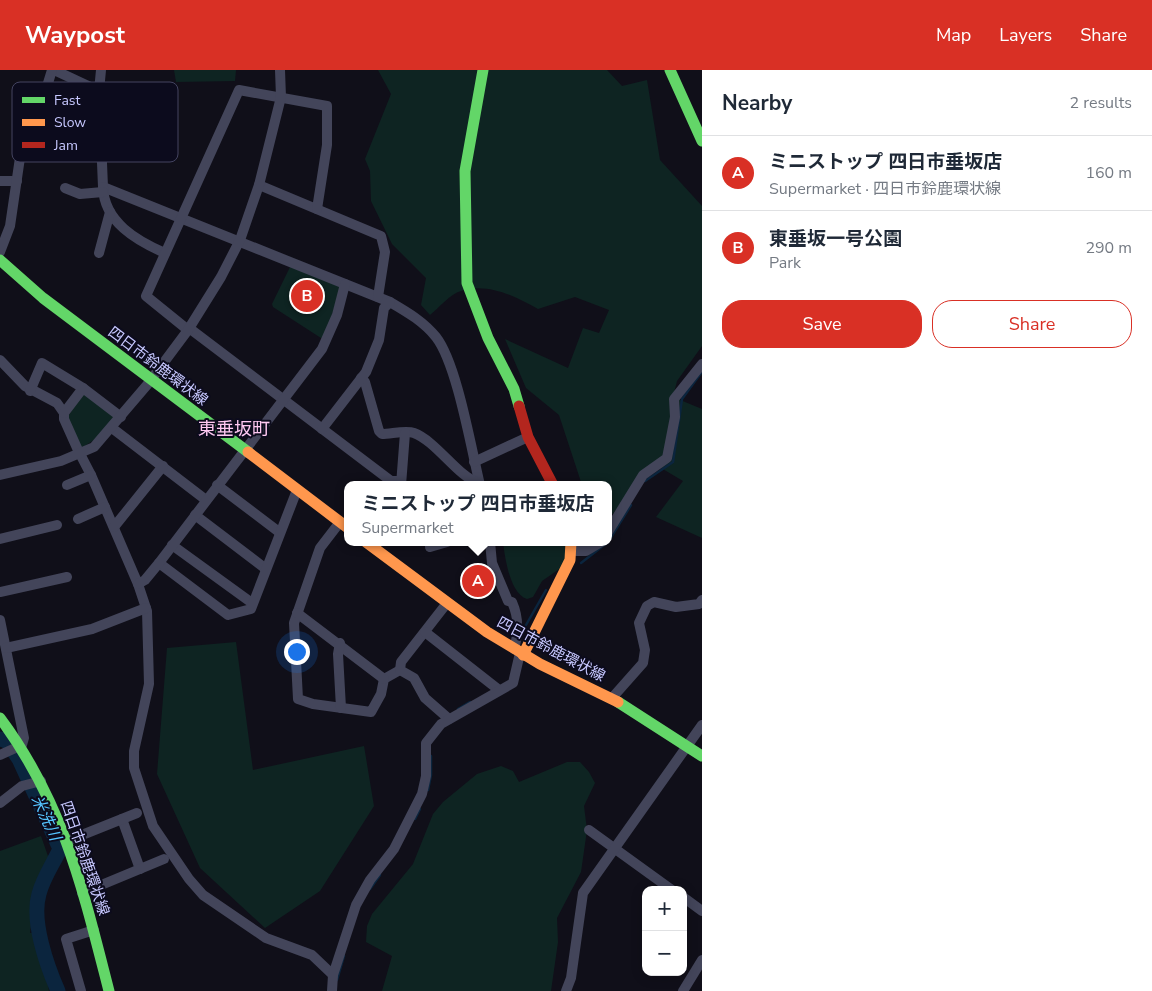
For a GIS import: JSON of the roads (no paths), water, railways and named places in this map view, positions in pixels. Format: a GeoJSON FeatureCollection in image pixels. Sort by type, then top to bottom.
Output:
{"type":"FeatureCollection","features":[{"type":"Feature","properties":{"kind":"main road"},"geometry":{"type":"LineString","coordinates":[[483,70],[465,171],[464,213],[467,283],[488,338],[514,389],[528,437],[551,481]]}},
{"type":"Feature","properties":{"kind":"main road"},"geometry":{"type":"LineString","coordinates":[[670,70],[702,141]]}},
{"type":"Feature","properties":{"kind":"main road","name":"四日市鈴鹿環状線"},"geometry":{"type":"LineString","coordinates":[[0,260],[43,298],[344,525]]}},
{"type":"Feature","properties":{"kind":"main road","name":"四日市鈴鹿環状線"},"geometry":{"type":"LineString","coordinates":[[371,546],[447,603],[519,652],[612,698],[646,718],[702,756]]}},
{"type":"Feature","properties":{"kind":"main road"},"geometry":{"type":"LineString","coordinates":[[519,652],[557,588],[570,560],[571,546]]}},
{"type":"Feature","properties":{"kind":"main road","name":"四日市鈴鹿環状線"},"geometry":{"type":"LineString","coordinates":[[0,718],[12,749],[39,782],[67,841],[94,930],[109,991]]}},
{"type":"Feature","properties":{"kind":"street"},"geometry":{"type":"LineString","coordinates":[[49,82],[53,70],[79,82]]}},
{"type":"Feature","properties":{"kind":"street"},"geometry":{"type":"LineString","coordinates":[[0,475],[80,454],[94,447],[151,380],[188,329],[221,278],[240,240],[259,186],[281,97],[280,70]]}},
{"type":"Feature","properties":{"kind":"street"},"geometry":{"type":"LineString","coordinates":[[317,209],[326,145],[327,106],[239,90],[146,296],[391,481]]}},
{"type":"Feature","properties":{"kind":"street"},"geometry":{"type":"LineString","coordinates":[[0,252],[10,226],[20,162]]}},
{"type":"Feature","properties":{"kind":"street"},"geometry":{"type":"LineString","coordinates":[[102,162],[103,189],[110,212],[135,239],[165,253]]}},
{"type":"Feature","properties":{"kind":"street"},"geometry":{"type":"LineString","coordinates":[[0,181],[17,181]]}},
{"type":"Feature","properties":{"kind":"street"},"geometry":{"type":"LineString","coordinates":[[259,186],[381,236],[385,252],[378,297]]}},
{"type":"Feature","properties":{"kind":"street"},"geometry":{"type":"LineString","coordinates":[[65,188],[80,194],[103,189],[181,216],[390,302],[418,319],[443,348],[452,372],[479,481]]}},
{"type":"Feature","properties":{"kind":"street"},"geometry":{"type":"LineString","coordinates":[[99,253],[110,212]]}},
{"type":"Feature","properties":{"kind":"street"},"geometry":{"type":"LineString","coordinates":[[138,584],[145,580],[159,563],[326,344],[337,315],[345,284]]}},
{"type":"Feature","properties":{"kind":"street"},"geometry":{"type":"LineString","coordinates":[[322,429],[361,378],[375,351],[384,308],[390,302]]}},
{"type":"Feature","properties":{"kind":"street"},"geometry":{"type":"LineString","coordinates":[[1,362],[30,391],[57,403],[64,413],[64,419],[114,527],[146,608],[150,648],[149,684],[134,751],[134,768],[153,826],[189,879],[203,895],[266,938],[312,955],[333,975]]}},
{"type":"Feature","properties":{"kind":"street"},"geometry":{"type":"LineString","coordinates":[[30,391],[42,363],[83,388],[121,417]]}},
{"type":"Feature","properties":{"kind":"street"},"geometry":{"type":"LineString","coordinates":[[612,525],[643,475],[667,458],[675,417],[674,399],[702,364]]}},
{"type":"Feature","properties":{"kind":"street"},"geometry":{"type":"LineString","coordinates":[[361,378],[365,382],[379,431],[382,434],[414,433],[451,461],[471,481]]}},
{"type":"Feature","properties":{"kind":"street"},"geometry":{"type":"LineString","coordinates":[[64,413],[83,388]]}},
{"type":"Feature","properties":{"kind":"street"},"geometry":{"type":"LineString","coordinates":[[112,428],[206,500]]}},
{"type":"Feature","properties":{"kind":"street"},"geometry":{"type":"LineString","coordinates":[[401,481],[404,433]]}},
{"type":"Feature","properties":{"kind":"street"},"geometry":{"type":"LineString","coordinates":[[474,462],[528,437]]}},
{"type":"Feature","properties":{"kind":"street"},"geometry":{"type":"LineString","coordinates":[[114,527],[163,466]]}},
{"type":"Feature","properties":{"kind":"street"},"geometry":{"type":"LineString","coordinates":[[67,485],[91,475]]}},
{"type":"Feature","properties":{"kind":"street"},"geometry":{"type":"LineString","coordinates":[[217,485],[279,532]]}},
{"type":"Feature","properties":{"kind":"street"},"geometry":{"type":"LineString","coordinates":[[159,563],[228,615],[251,609],[279,532],[297,490]]}},
{"type":"Feature","properties":{"kind":"street"},"geometry":{"type":"LineString","coordinates":[[78,519],[105,507]]}},
{"type":"Feature","properties":{"kind":"street"},"geometry":{"type":"LineString","coordinates":[[195,515],[266,569]]}},
{"type":"Feature","properties":{"kind":"street"},"geometry":{"type":"LineString","coordinates":[[0,538],[58,525]]}},
{"type":"Feature","properties":{"kind":"street"},"geometry":{"type":"LineString","coordinates":[[344,525],[320,548],[294,623],[298,699],[371,712],[381,694],[384,678]]}},
{"type":"Feature","properties":{"kind":"street"},"geometry":{"type":"LineString","coordinates":[[172,545],[252,603]]}},
{"type":"Feature","properties":{"kind":"street"},"geometry":{"type":"LineString","coordinates":[[332,991],[333,975],[361,895],[394,849],[422,794],[430,738],[448,716],[515,680],[516,662],[519,652],[517,640],[518,615],[512,602],[508,601],[492,563],[490,546]]}},
{"type":"Feature","properties":{"kind":"street"},"geometry":{"type":"LineString","coordinates":[[571,546],[586,551],[594,546]]}},
{"type":"Feature","properties":{"kind":"street"},"geometry":{"type":"LineString","coordinates":[[0,592],[67,577]]}},
{"type":"Feature","properties":{"kind":"street"},"geometry":{"type":"LineString","coordinates":[[612,698],[643,663],[646,650],[639,624],[647,606],[654,602],[676,607],[699,604],[702,600]]}},
{"type":"Feature","properties":{"kind":"street"},"geometry":{"type":"LineString","coordinates":[[400,670],[401,662],[447,603]]}},
{"type":"Feature","properties":{"kind":"street"},"geometry":{"type":"LineString","coordinates":[[6,648],[92,630],[146,608]]}},
{"type":"Feature","properties":{"kind":"street"},"geometry":{"type":"LineString","coordinates":[[297,613],[340,643],[384,678]]}},
{"type":"Feature","properties":{"kind":"street"},"geometry":{"type":"LineString","coordinates":[[0,620],[22,728],[12,749]]}},
{"type":"Feature","properties":{"kind":"street"},"geometry":{"type":"LineString","coordinates":[[425,632],[499,690]]}},
{"type":"Feature","properties":{"kind":"street"},"geometry":{"type":"LineString","coordinates":[[340,643],[338,654],[341,708]]}},
{"type":"Feature","properties":{"kind":"street"},"geometry":{"type":"LineString","coordinates":[[384,678],[400,670]]}},
{"type":"Feature","properties":{"kind":"street"},"geometry":{"type":"LineString","coordinates":[[400,670],[414,678],[424,698],[448,716]]}},
{"type":"Feature","properties":{"kind":"street"},"geometry":{"type":"LineString","coordinates":[[566,991],[571,978],[583,893],[702,725]]}},
{"type":"Feature","properties":{"kind":"street"},"geometry":{"type":"LineString","coordinates":[[0,802],[7,800],[22,786],[39,782]]}},
{"type":"Feature","properties":{"kind":"street"},"geometry":{"type":"LineString","coordinates":[[67,841],[137,814]]}},
{"type":"Feature","properties":{"kind":"street"},"geometry":{"type":"LineString","coordinates":[[122,819],[140,869]]}},
{"type":"Feature","properties":{"kind":"street"},"geometry":{"type":"LineString","coordinates":[[589,830],[666,886]]}},
{"type":"Feature","properties":{"kind":"street"},"geometry":{"type":"LineString","coordinates":[[82,892],[164,859]]}},
{"type":"Feature","properties":{"kind":"street"},"geometry":{"type":"LineString","coordinates":[[687,901],[702,911]]}},
{"type":"Feature","properties":{"kind":"street"},"geometry":{"type":"LineString","coordinates":[[81,991],[66,938],[94,930]]}},
{"type":"Feature","properties":{"kind":"street"},"geometry":{"type":"LineString","coordinates":[[684,991],[702,960]]}},
{"type":"Feature","properties":{"kind":"waterway"},"geometry":{"type":"LineString","coordinates":[[645,481],[673,462],[682,399],[701,373]]}},
{"type":"Feature","properties":{"kind":"waterway"},"geometry":{"type":"LineString","coordinates":[[612,536],[631,505]]}},
{"type":"Feature","properties":{"kind":"waterway"},"geometry":{"type":"LineString","coordinates":[[581,563],[603,546]]}},
{"type":"Feature","properties":{"kind":"waterway"},"geometry":{"type":"LineString","coordinates":[[522,632],[546,590]]}},
{"type":"Feature","properties":{"kind":"waterway"},"geometry":{"type":"LineString","coordinates":[[458,709],[470,702]]}},
{"type":"Feature","properties":{"kind":"waterway","name":"米洗川"},"geometry":{"type":"LineString","coordinates":[[0,739],[7,741],[19,759],[60,849],[43,882],[37,905],[41,943],[58,991]]}},
{"type":"Feature","properties":{"kind":"waterway"},"geometry":{"type":"LineString","coordinates":[[428,790],[431,775],[431,756]]}},
{"type":"Feature","properties":{"kind":"waterway"},"geometry":{"type":"LineString","coordinates":[[415,819],[420,809]]}},
{"type":"Feature","properties":{"kind":"waterway"},"geometry":{"type":"LineString","coordinates":[[370,889],[380,875]]}},
{"type":"Feature","properties":{"kind":"waterway"},"geometry":{"type":"LineString","coordinates":[[337,980],[344,956]]}},
{"type":"Feature","properties":{"kind":"place","name":"東垂坂一号公園"},"geometry":{"type":"Point","coordinates":[307,296]}},
{"type":"Feature","properties":{"kind":"place","name":"ミニストップ 四日市垂坂店"},"geometry":{"type":"Point","coordinates":[478,581]}},
{"type":"Feature","properties":{"kind":"district","name":"東垂坂町"},"geometry":{"type":"Point","coordinates":[234,429]}}]}
